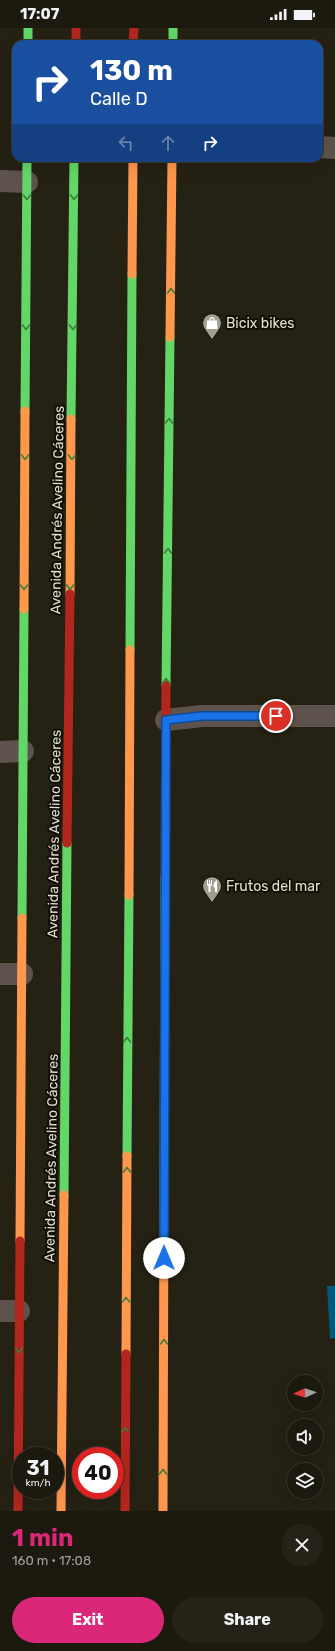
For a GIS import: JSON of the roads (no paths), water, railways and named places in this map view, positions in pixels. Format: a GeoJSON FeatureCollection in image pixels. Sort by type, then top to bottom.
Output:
{"type":"FeatureCollection","features":[{"type":"Feature","properties":{"kind":"main road"},"geometry":{"type":"LineString","coordinates":[[28,28],[28,40]]}},
{"type":"Feature","properties":{"kind":"main road"},"geometry":{"type":"LineString","coordinates":[[76,28],[76,40]]}},
{"type":"Feature","properties":{"kind":"main road"},"geometry":{"type":"LineString","coordinates":[[133,40],[134,28]]}},
{"type":"Feature","properties":{"kind":"main road"},"geometry":{"type":"LineString","coordinates":[[173,28],[173,40]]}},
{"type":"Feature","properties":{"kind":"main road"},"geometry":{"type":"LineString","coordinates":[[18,1511],[10,1311],[22,974],[27,162]]}},
{"type":"Feature","properties":{"kind":"main road","name":"Avenida Andrés Avelino Cáceres"},"geometry":{"type":"LineString","coordinates":[[61,1511],[74,162]]}},
{"type":"Feature","properties":{"kind":"main road"},"geometry":{"type":"LineString","coordinates":[[125,1511],[133,162]]}},
{"type":"Feature","properties":{"kind":"main road"},"geometry":{"type":"LineString","coordinates":[[163,1511],[166,720],[172,162]]}},
{"type":"Feature","properties":{"kind":"street"},"geometry":{"type":"LineString","coordinates":[[323,147],[335,148]]}},
{"type":"Feature","properties":{"kind":"street"},"geometry":{"type":"LineString","coordinates":[[0,181],[27,182]]}},
{"type":"Feature","properties":{"kind":"street"},"geometry":{"type":"LineString","coordinates":[[166,720],[202,716],[335,716]]}},
{"type":"Feature","properties":{"kind":"street"},"geometry":{"type":"LineString","coordinates":[[0,752],[23,751]]}},
{"type":"Feature","properties":{"kind":"street"},"geometry":{"type":"LineString","coordinates":[[0,974],[22,974]]}},
{"type":"Feature","properties":{"kind":"water"},"geometry":{"type":"Polygon","coordinates":[[[327,1286],[335,1286],[335,1338],[330,1339],[327,1286]]]}},
{"type":"Feature","properties":{"kind":"place","name":"Bicix bikes"},"geometry":{"type":"Point","coordinates":[212,340]}},
{"type":"Feature","properties":{"kind":"place","name":"Frutos del mar"},"geometry":{"type":"Point","coordinates":[212,903]}}]}
